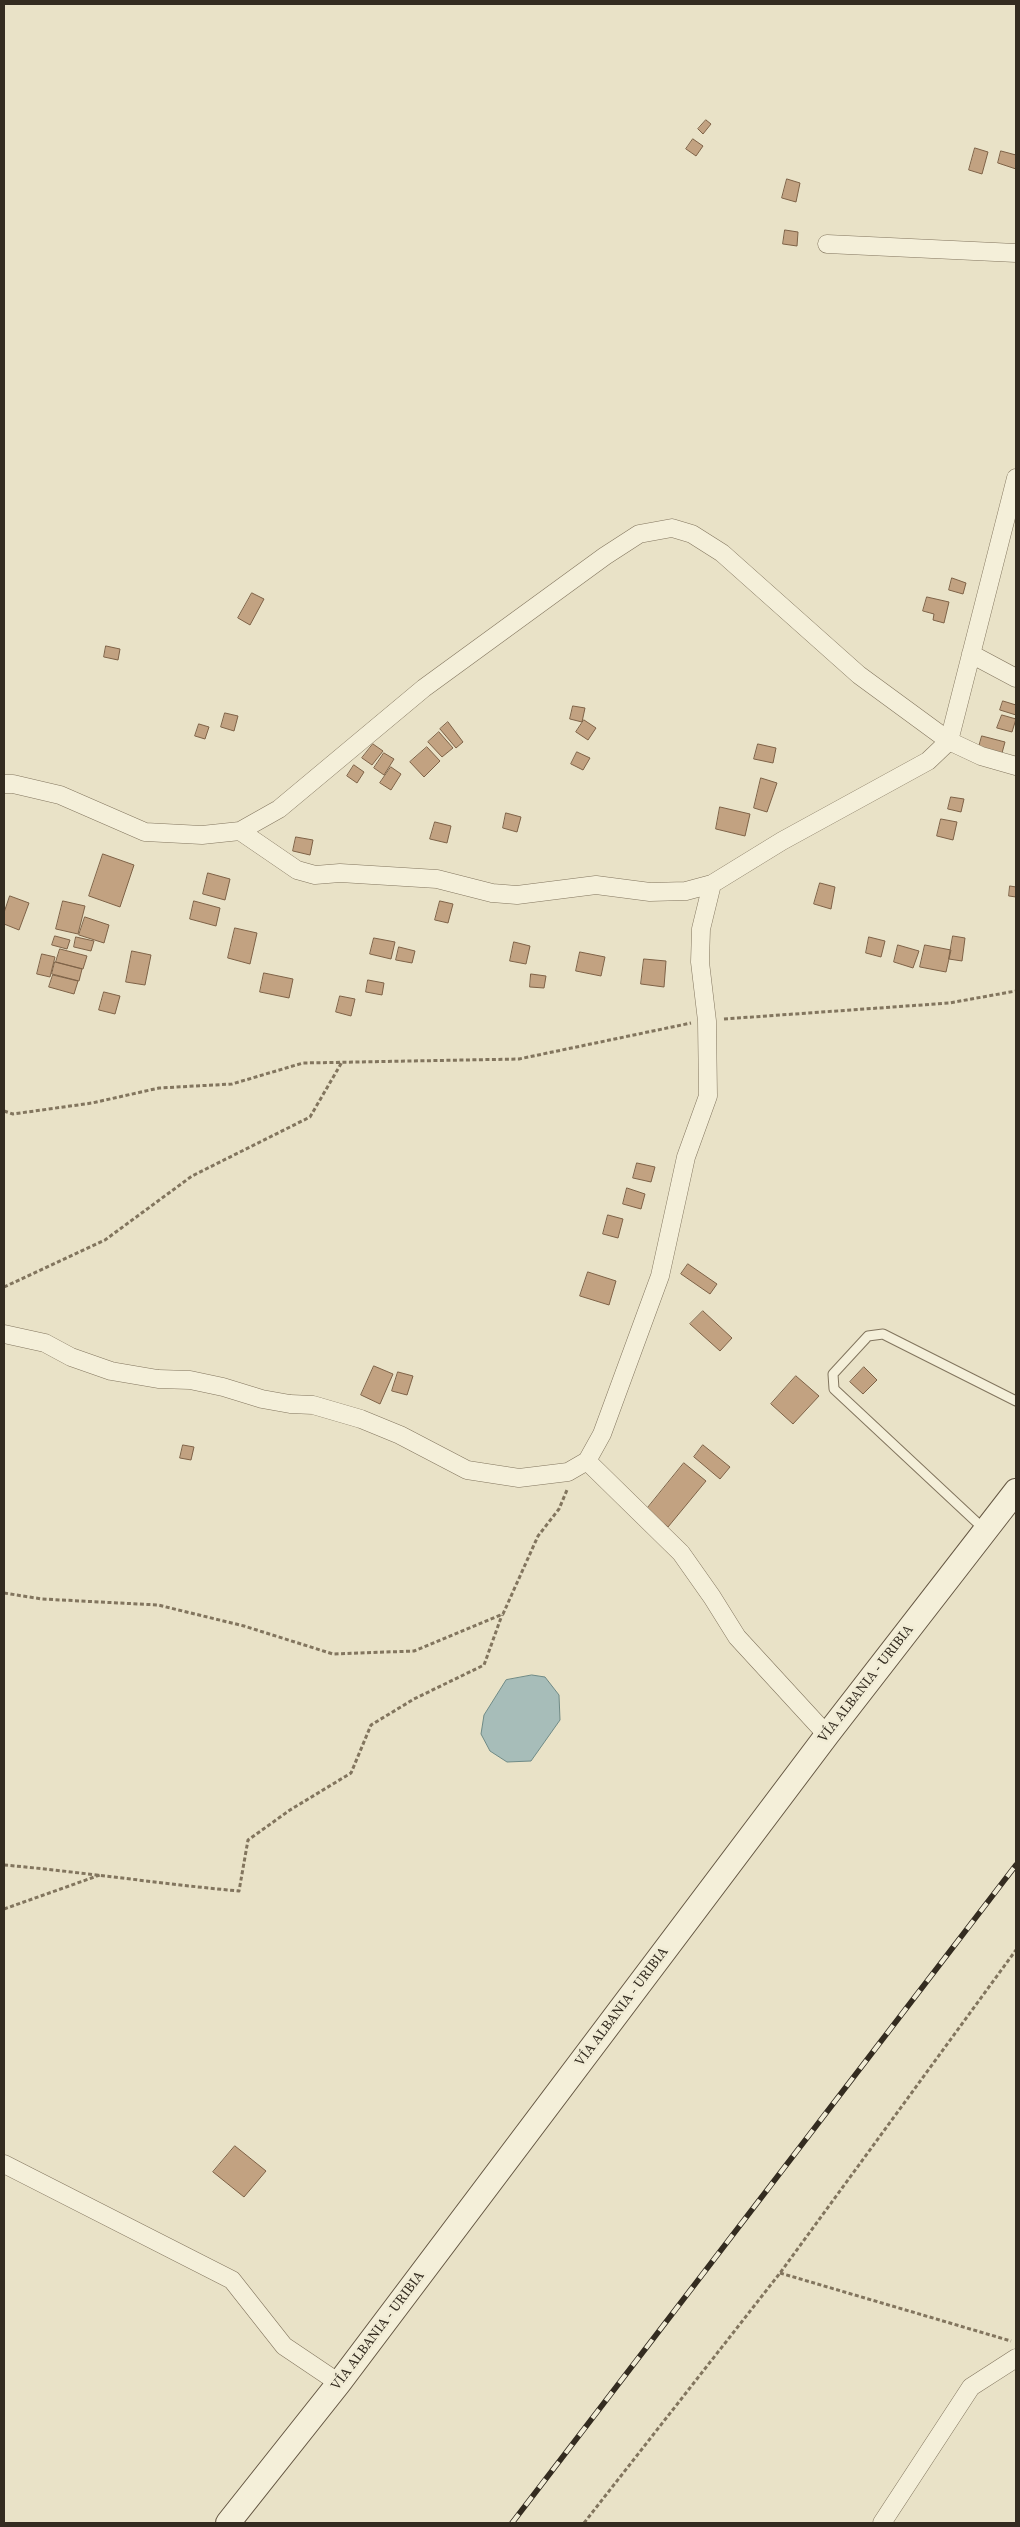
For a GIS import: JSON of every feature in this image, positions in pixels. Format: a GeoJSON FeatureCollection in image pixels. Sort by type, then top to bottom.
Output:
{"type":"FeatureCollection","features":[{"type":"Feature","properties":{"kind":"main road","name":"VÍA ALBANIA - URIBIA"},"geometry":{"type":"LineString","coordinates":[[228,2523],[339,2383],[826,1735],[1016,1491]]}},
{"type":"Feature","properties":{"kind":"street"},"geometry":{"type":"LineString","coordinates":[[827,244],[1016,253]]}},
{"type":"Feature","properties":{"kind":"street"},"geometry":{"type":"LineString","coordinates":[[240,831],[297,870],[315,875],[340,873],[437,879],[492,893],[518,896],[596,885],[650,892],[686,891],[712,884],[782,842],[928,761],[949,741],[1016,478]]}},
{"type":"Feature","properties":{"kind":"street"},"geometry":{"type":"LineString","coordinates":[[4,784],[13,784],[60,795],[145,832],[202,835],[240,831],[279,810],[424,688],[605,556],[638,534],[672,528],[692,534],[722,553],[859,675],[949,741],[981,756],[1016,766]]}},
{"type":"Feature","properties":{"kind":"street"},"geometry":{"type":"LineString","coordinates":[[971,654],[1016,678]]}},
{"type":"Feature","properties":{"kind":"street"},"geometry":{"type":"LineString","coordinates":[[4,1334],[45,1343],[71,1357],[110,1371],[158,1379],[190,1380],[223,1386],[262,1399],[290,1404],[313,1405],[361,1418],[400,1435],[467,1470],[519,1478],[568,1472],[587,1460],[602,1434],[660,1276],[686,1157],[708,1096],[707,1021],[700,962],[700,929],[712,884]]}},
{"type":"Feature","properties":{"kind":"street"},"geometry":{"type":"LineString","coordinates":[[587,1460],[681,1553],[712,1597],[736,1637],[826,1735]]}},
{"type":"Feature","properties":{"kind":"street"},"geometry":{"type":"LineString","coordinates":[[4,2164],[232,2280],[284,2346],[339,2383]]}},
{"type":"Feature","properties":{"kind":"street"},"geometry":{"type":"LineString","coordinates":[[886,2522],[971,2387],[1016,2358]]}},
{"type":"Feature","properties":{"kind":"lane"},"geometry":{"type":"LineString","coordinates":[[985,1530],[834,1389],[833,1374],[868,1336],[883,1334],[1016,1401]]}},
{"type":"Feature","properties":{"kind":"path"},"geometry":{"type":"LineString","coordinates":[[4,1111],[13,1114],[92,1103],[159,1088],[232,1084],[303,1063],[519,1059],[677,1024],[949,1003],[1016,991]]}},
{"type":"Feature","properties":{"kind":"path"},"geometry":{"type":"LineString","coordinates":[[4,1287],[105,1240],[192,1176],[310,1117],[342,1061]]}},
{"type":"Feature","properties":{"kind":"path"},"geometry":{"type":"LineString","coordinates":[[4,1865],[103,1874],[166,1884],[239,1891],[248,1840],[290,1810],[351,1773],[371,1725],[414,1699],[484,1665],[503,1614],[538,1536],[559,1509],[567,1494],[568,1472]]}},
{"type":"Feature","properties":{"kind":"path"},"geometry":{"type":"LineString","coordinates":[[4,1592],[42,1599],[158,1605],[244,1626],[333,1654],[414,1652],[503,1614]]}},
{"type":"Feature","properties":{"kind":"path"},"geometry":{"type":"LineString","coordinates":[[4,1909],[103,1874]]}},
{"type":"Feature","properties":{"kind":"path"},"geometry":{"type":"LineString","coordinates":[[584,2523],[780,2273],[1016,1950]]}},
{"type":"Feature","properties":{"kind":"path"},"geometry":{"type":"LineString","coordinates":[[780,2273],[1016,2342]]}},
{"type":"Feature","properties":{"kind":"water"},"geometry":{"type":"Polygon","coordinates":[[[532,1675],[545,1677],[559,1695],[560,1720],[531,1761],[507,1762],[490,1751],[481,1734],[484,1715],[506,1680],[532,1675]]]}},
{"type":"Feature","properties":{"kind":"building"},"geometry":{"type":"Polygon","coordinates":[[[706,120],[711,124],[703,134],[698,129],[706,120]]]}},
{"type":"Feature","properties":{"kind":"building"},"geometry":{"type":"Polygon","coordinates":[[[693,139],[703,146],[696,156],[686,149],[693,139]]]}},
{"type":"Feature","properties":{"kind":"building"},"geometry":{"type":"Polygon","coordinates":[[[975,148],[988,152],[982,174],[969,170],[975,148]]]}},
{"type":"Feature","properties":{"kind":"building"},"geometry":{"type":"Polygon","coordinates":[[[1001,151],[1016,155],[1016,169],[998,163],[1001,151]]]}},
{"type":"Feature","properties":{"kind":"building"},"geometry":{"type":"Polygon","coordinates":[[[787,179],[800,183],[796,202],[782,198],[787,179]]]}},
{"type":"Feature","properties":{"kind":"building"},"geometry":{"type":"Polygon","coordinates":[[[785,230],[798,232],[797,246],[783,244],[785,230]]]}},
{"type":"Feature","properties":{"kind":"building"},"geometry":{"type":"Polygon","coordinates":[[[952,578],[966,583],[963,594],[949,590],[952,578]]]}},
{"type":"Feature","properties":{"kind":"building"},"geometry":{"type":"Polygon","coordinates":[[[252,593],[264,599],[250,625],[238,618],[252,593]]]}},
{"type":"Feature","properties":{"kind":"building"},"geometry":{"type":"Polygon","coordinates":[[[927,597],[949,602],[944,623],[933,620],[934,614],[923,611],[927,597]]]}},
{"type":"Feature","properties":{"kind":"building"},"geometry":{"type":"Polygon","coordinates":[[[106,646],[120,649],[118,660],[104,657],[106,646]]]}},
{"type":"Feature","properties":{"kind":"building"},"geometry":{"type":"Polygon","coordinates":[[[1003,701],[1016,705],[1016,715],[1000,710],[1003,701]]]}},
{"type":"Feature","properties":{"kind":"building"},"geometry":{"type":"Polygon","coordinates":[[[573,706],[585,708],[582,722],[570,719],[573,706]]]}},
{"type":"Feature","properties":{"kind":"building"},"geometry":{"type":"Polygon","coordinates":[[[225,713],[238,716],[234,731],[221,727],[225,713]]]}},
{"type":"Feature","properties":{"kind":"building"},"geometry":{"type":"Polygon","coordinates":[[[1002,715],[1016,719],[1012,732],[997,728],[1002,715]]]}},
{"type":"Feature","properties":{"kind":"building"},"geometry":{"type":"Polygon","coordinates":[[[584,720],[596,728],[588,740],[576,732],[584,720]]]}},
{"type":"Feature","properties":{"kind":"building"},"geometry":{"type":"Polygon","coordinates":[[[448,722],[463,742],[456,748],[440,729],[448,722]]]}},
{"type":"Feature","properties":{"kind":"building"},"geometry":{"type":"Polygon","coordinates":[[[199,724],[209,727],[205,739],[195,736],[199,724]]]}},
{"type":"Feature","properties":{"kind":"building"},"geometry":{"type":"Polygon","coordinates":[[[439,732],[453,748],[442,757],[428,742],[439,732]]]}},
{"type":"Feature","properties":{"kind":"building"},"geometry":{"type":"Polygon","coordinates":[[[982,736],[1005,742],[1002,753],[979,747],[982,736]]]}},
{"type":"Feature","properties":{"kind":"building"},"geometry":{"type":"Polygon","coordinates":[[[373,744],[383,751],[372,765],[362,758],[373,744]]]}},
{"type":"Feature","properties":{"kind":"building"},"geometry":{"type":"Polygon","coordinates":[[[758,744],[776,748],[773,763],[754,759],[758,744]]]}},
{"type":"Feature","properties":{"kind":"building"},"geometry":{"type":"Polygon","coordinates":[[[427,747],[440,761],[424,777],[410,762],[427,747]]]}},
{"type":"Feature","properties":{"kind":"building"},"geometry":{"type":"Polygon","coordinates":[[[577,752],[590,758],[583,770],[571,764],[577,752]]]}},
{"type":"Feature","properties":{"kind":"building"},"geometry":{"type":"Polygon","coordinates":[[[384,753],[394,759],[384,775],[374,768],[384,753]]]}},
{"type":"Feature","properties":{"kind":"building"},"geometry":{"type":"Polygon","coordinates":[[[354,765],[364,772],[357,783],[347,776],[354,765]]]}},
{"type":"Feature","properties":{"kind":"building"},"geometry":{"type":"Polygon","coordinates":[[[391,767],[401,774],[391,790],[380,783],[391,767]]]}},
{"type":"Feature","properties":{"kind":"building"},"geometry":{"type":"Polygon","coordinates":[[[761,778],[777,783],[767,812],[754,808],[761,778]]]}},
{"type":"Feature","properties":{"kind":"building"},"geometry":{"type":"Polygon","coordinates":[[[951,797],[964,799],[961,812],[948,809],[951,797]]]}},
{"type":"Feature","properties":{"kind":"building"},"geometry":{"type":"Polygon","coordinates":[[[720,807],[750,814],[745,836],[716,829],[720,807]]]}},
{"type":"Feature","properties":{"kind":"building"},"geometry":{"type":"Polygon","coordinates":[[[506,813],[521,817],[517,832],[503,828],[506,813]]]}},
{"type":"Feature","properties":{"kind":"building"},"geometry":{"type":"Polygon","coordinates":[[[941,819],[957,822],[953,840],[937,836],[941,819]]]}},
{"type":"Feature","properties":{"kind":"building"},"geometry":{"type":"Polygon","coordinates":[[[435,822],[451,826],[447,843],[430,839],[435,822]]]}},
{"type":"Feature","properties":{"kind":"building"},"geometry":{"type":"Polygon","coordinates":[[[296,837],[313,840],[310,855],[293,851],[296,837]]]}},
{"type":"Feature","properties":{"kind":"building"},"geometry":{"type":"Polygon","coordinates":[[[103,854],[134,865],[120,907],[89,896],[103,854]]]}},
{"type":"Feature","properties":{"kind":"building"},"geometry":{"type":"Polygon","coordinates":[[[208,873],[230,879],[225,900],[203,894],[208,873]]]}},
{"type":"Feature","properties":{"kind":"building"},"geometry":{"type":"Polygon","coordinates":[[[820,883],[835,887],[831,909],[814,904],[820,883]]]}},
{"type":"Feature","properties":{"kind":"building"},"geometry":{"type":"Polygon","coordinates":[[[1010,886],[1016,887],[1016,897],[1009,896],[1010,886]]]}},
{"type":"Feature","properties":{"kind":"building"},"geometry":{"type":"Polygon","coordinates":[[[10,896],[29,903],[19,930],[4,924],[4,913],[10,896]]]}},
{"type":"Feature","properties":{"kind":"building"},"geometry":{"type":"Polygon","coordinates":[[[63,901],[85,906],[78,934],[56,929],[63,901]]]}},
{"type":"Feature","properties":{"kind":"building"},"geometry":{"type":"Polygon","coordinates":[[[194,901],[220,908],[216,926],[190,919],[194,901]]]}},
{"type":"Feature","properties":{"kind":"building"},"geometry":{"type":"Polygon","coordinates":[[[440,901],[453,904],[448,923],[435,920],[440,901]]]}},
{"type":"Feature","properties":{"kind":"building"},"geometry":{"type":"Polygon","coordinates":[[[85,917],[109,925],[104,943],[79,935],[85,917]]]}},
{"type":"Feature","properties":{"kind":"building"},"geometry":{"type":"Polygon","coordinates":[[[235,928],[257,933],[250,964],[228,958],[235,928]]]}},
{"type":"Feature","properties":{"kind":"building"},"geometry":{"type":"Polygon","coordinates":[[[55,936],[70,940],[67,949],[52,945],[55,936]]]}},
{"type":"Feature","properties":{"kind":"building"},"geometry":{"type":"Polygon","coordinates":[[[953,936],[965,938],[962,961],[949,959],[953,936]]]}},
{"type":"Feature","properties":{"kind":"building"},"geometry":{"type":"Polygon","coordinates":[[[76,937],[94,941],[91,951],[74,947],[76,937]]]}},
{"type":"Feature","properties":{"kind":"building"},"geometry":{"type":"Polygon","coordinates":[[[869,937],[885,941],[881,957],[866,953],[869,937]]]}},
{"type":"Feature","properties":{"kind":"building"},"geometry":{"type":"Polygon","coordinates":[[[374,938],[395,942],[391,959],[370,954],[374,938]]]}},
{"type":"Feature","properties":{"kind":"building"},"geometry":{"type":"Polygon","coordinates":[[[514,942],[530,946],[526,964],[510,961],[514,942]]]}},
{"type":"Feature","properties":{"kind":"building"},"geometry":{"type":"Polygon","coordinates":[[[898,945],[919,951],[913,968],[894,962],[898,945]]]}},
{"type":"Feature","properties":{"kind":"building"},"geometry":{"type":"Polygon","coordinates":[[[925,945],[951,950],[946,972],[920,967],[925,945]]]}},
{"type":"Feature","properties":{"kind":"building"},"geometry":{"type":"Polygon","coordinates":[[[399,947],[415,951],[412,963],[396,960],[399,947]]]}},
{"type":"Feature","properties":{"kind":"building"},"geometry":{"type":"Polygon","coordinates":[[[60,949],[87,956],[83,969],[56,962],[60,949]]]}},
{"type":"Feature","properties":{"kind":"building"},"geometry":{"type":"Polygon","coordinates":[[[132,951],[151,955],[145,985],[126,982],[132,951]]]}},
{"type":"Feature","properties":{"kind":"building"},"geometry":{"type":"Polygon","coordinates":[[[580,952],[605,957],[601,976],[576,971],[580,952]]]}},
{"type":"Feature","properties":{"kind":"building"},"geometry":{"type":"Polygon","coordinates":[[[42,954],[55,957],[50,977],[37,974],[42,954]]]}},
{"type":"Feature","properties":{"kind":"building"},"geometry":{"type":"Polygon","coordinates":[[[644,959],[666,961],[664,987],[641,984],[644,959]]]}},
{"type":"Feature","properties":{"kind":"building"},"geometry":{"type":"Polygon","coordinates":[[[55,962],[82,969],[79,981],[52,974],[55,962]]]}},
{"type":"Feature","properties":{"kind":"building"},"geometry":{"type":"Polygon","coordinates":[[[264,973],[293,979],[289,998],[260,992],[264,973]]]}},
{"type":"Feature","properties":{"kind":"building"},"geometry":{"type":"Polygon","coordinates":[[[531,974],[546,976],[544,988],[530,987],[531,974]]]}},
{"type":"Feature","properties":{"kind":"building"},"geometry":{"type":"Polygon","coordinates":[[[53,975],[78,981],[74,994],[49,987],[53,975]]]}},
{"type":"Feature","properties":{"kind":"building"},"geometry":{"type":"Polygon","coordinates":[[[368,980],[384,983],[382,995],[366,992],[368,980]]]}},
{"type":"Feature","properties":{"kind":"building"},"geometry":{"type":"Polygon","coordinates":[[[104,992],[120,996],[115,1014],[99,1010],[104,992]]]}},
{"type":"Feature","properties":{"kind":"building"},"geometry":{"type":"Polygon","coordinates":[[[340,996],[355,999],[351,1016],[336,1012],[340,996]]]}},
{"type":"Feature","properties":{"kind":"building"},"geometry":{"type":"Polygon","coordinates":[[[637,1163],[655,1167],[651,1182],[633,1178],[637,1163]]]}},
{"type":"Feature","properties":{"kind":"building"},"geometry":{"type":"Polygon","coordinates":[[[627,1188],[645,1194],[641,1209],[623,1204],[627,1188]]]}},
{"type":"Feature","properties":{"kind":"building"},"geometry":{"type":"Polygon","coordinates":[[[608,1215],[623,1219],[618,1238],[603,1234],[608,1215]]]}},
{"type":"Feature","properties":{"kind":"building"},"geometry":{"type":"Polygon","coordinates":[[[688,1264],[717,1284],[710,1294],[681,1274],[688,1264]]]}},
{"type":"Feature","properties":{"kind":"building"},"geometry":{"type":"Polygon","coordinates":[[[588,1272],[616,1281],[609,1305],[580,1296],[588,1272]]]}},
{"type":"Feature","properties":{"kind":"building"},"geometry":{"type":"Polygon","coordinates":[[[703,1311],[732,1338],[720,1351],[690,1324],[703,1311]]]}},
{"type":"Feature","properties":{"kind":"building"},"geometry":{"type":"Polygon","coordinates":[[[374,1366],[393,1374],[380,1404],[361,1395],[374,1366]]]}},
{"type":"Feature","properties":{"kind":"building"},"geometry":{"type":"Polygon","coordinates":[[[864,1367],[877,1380],[863,1394],[850,1382],[864,1367]]]}},
{"type":"Feature","properties":{"kind":"building"},"geometry":{"type":"Polygon","coordinates":[[[398,1372],[413,1376],[407,1395],[392,1391],[398,1372]]]}},
{"type":"Feature","properties":{"kind":"building"},"geometry":{"type":"Polygon","coordinates":[[[796,1376],[819,1396],[793,1424],[771,1404],[796,1376]]]}},
{"type":"Feature","properties":{"kind":"building"},"geometry":{"type":"Polygon","coordinates":[[[183,1445],[194,1447],[191,1460],[180,1458],[183,1445]]]}},
{"type":"Feature","properties":{"kind":"building"},"geometry":{"type":"Polygon","coordinates":[[[703,1445],[730,1467],[720,1479],[694,1457],[703,1445]]]}},
{"type":"Feature","properties":{"kind":"building"},"geometry":{"type":"Polygon","coordinates":[[[684,1463],[706,1481],[668,1527],[646,1510],[684,1463]]]}},
{"type":"Feature","properties":{"kind":"building"},"geometry":{"type":"Polygon","coordinates":[[[235,2146],[266,2171],[244,2197],[213,2172],[235,2146]]]}},
{"type":"Feature","properties":{"kind":"railway"},"geometry":{"type":"LineString","coordinates":[[512,2523],[1016,1865]]}}]}
